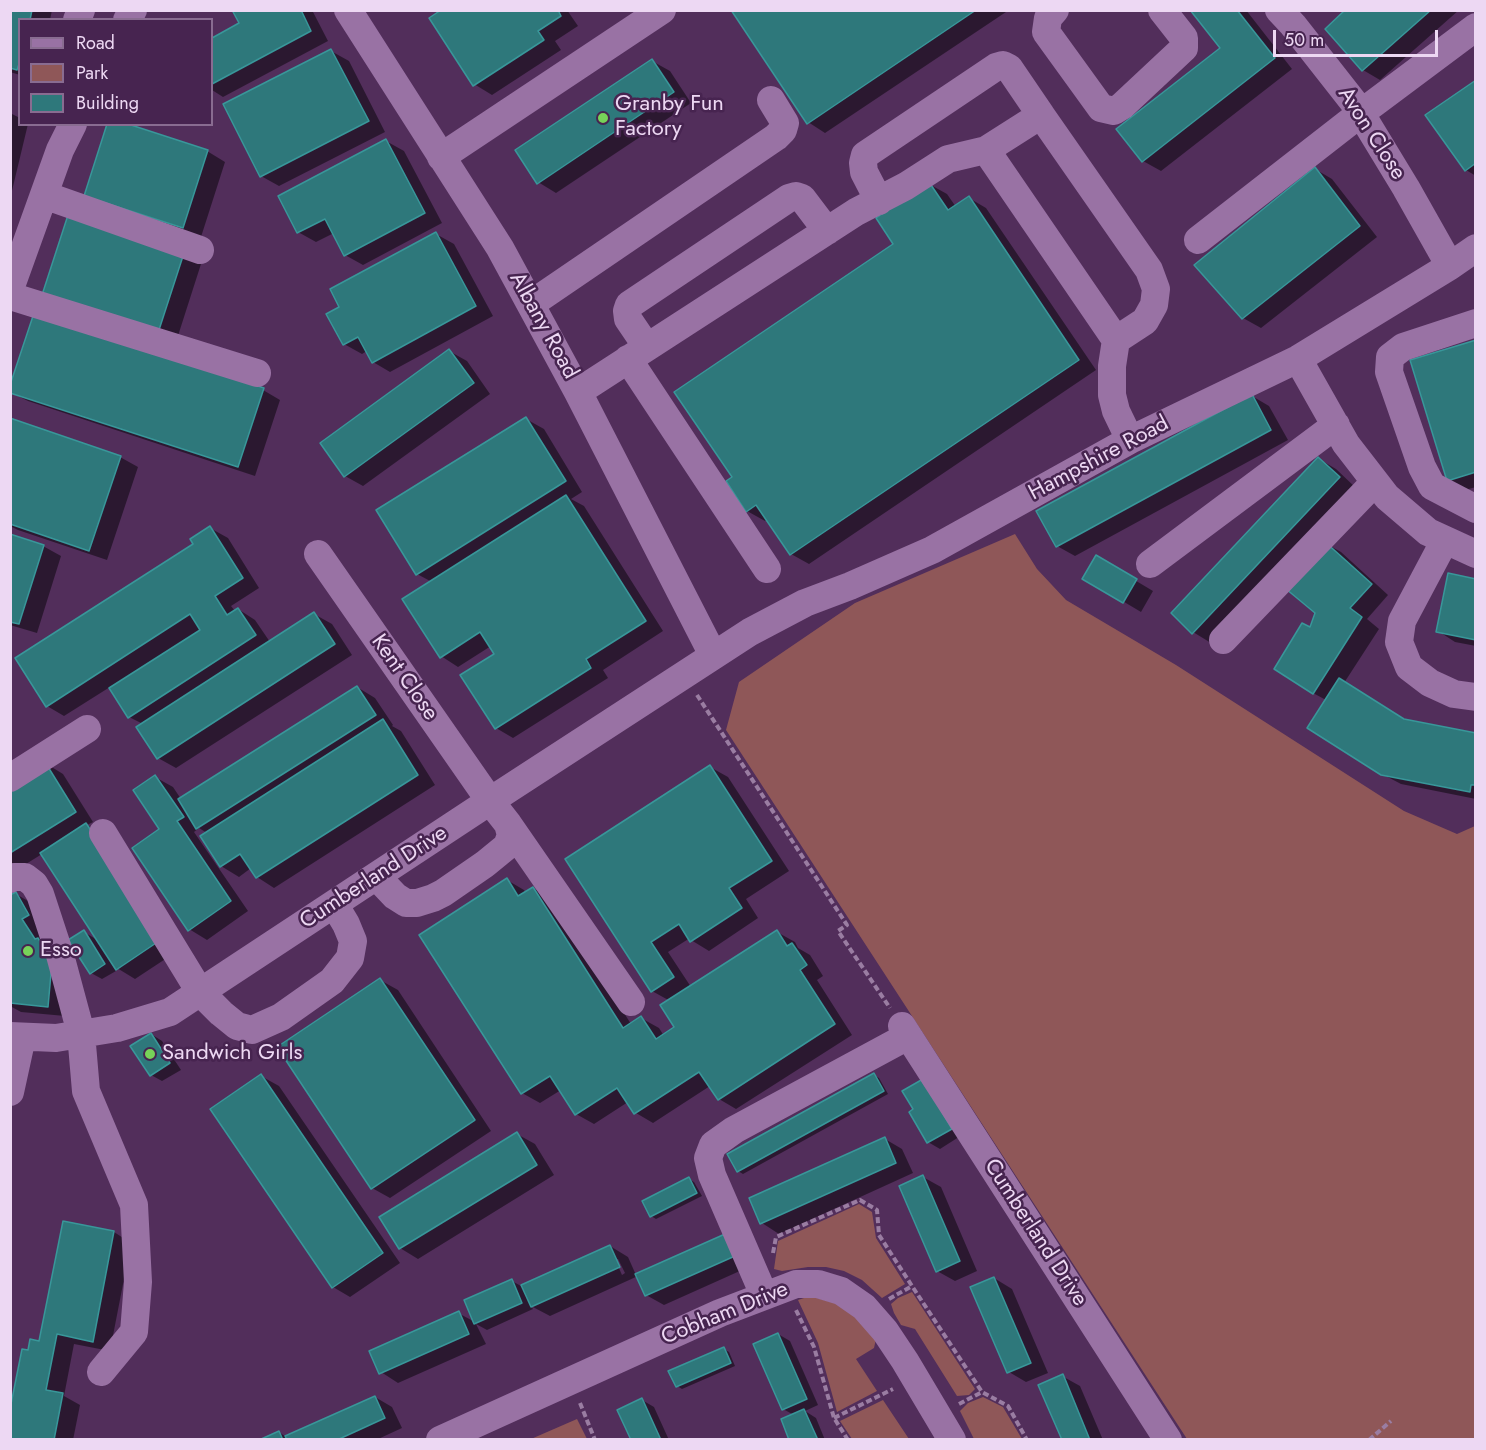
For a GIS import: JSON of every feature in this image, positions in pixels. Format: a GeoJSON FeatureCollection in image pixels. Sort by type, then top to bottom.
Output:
{"type":"FeatureCollection","features":[{"type":"Feature","properties":{"kind":"street","name":"Albany Road"},"geometry":{"type":"LineString","coordinates":[[348,10],[500,248],[578,392],[713,655]]}},
{"type":"Feature","properties":{"kind":"street"},"geometry":{"type":"LineString","coordinates":[[441,157],[662,10]]}},
{"type":"Feature","properties":{"kind":"street"},"geometry":{"type":"LineString","coordinates":[[1055,10],[1048,18],[1046,32],[1101,108],[1114,111],[1184,48],[1184,38],[1162,10]]}},
{"type":"Feature","properties":{"kind":"street","name":"Avon Close"},"geometry":{"type":"LineString","coordinates":[[1278,10],[1355,104],[1450,266]]}},
{"type":"Feature","properties":{"kind":"street"},"geometry":{"type":"LineString","coordinates":[[1198,240],[1476,27]]}},
{"type":"Feature","properties":{"kind":"street"},"geometry":{"type":"LineString","coordinates":[[879,201],[864,172],[865,155],[996,67],[1003,65],[1009,68],[1149,270],[1156,289],[1154,305],[1145,321],[1116,340]]}},
{"type":"Feature","properties":{"kind":"street"},"geometry":{"type":"LineString","coordinates":[[531,304],[776,137],[783,130],[785,123],[771,100]]}},
{"type":"Feature","properties":{"kind":"street"},"geometry":{"type":"LineString","coordinates":[[578,392],[856,212],[906,186],[948,159],[986,150],[1041,115]]}},
{"type":"Feature","properties":{"kind":"street"},"geometry":{"type":"LineString","coordinates":[[10,289],[60,150],[72,126]]}},
{"type":"Feature","properties":{"kind":"street"},"geometry":{"type":"LineString","coordinates":[[986,150],[1116,340],[1112,366],[1112,395],[1116,411],[1130,440]]}},
{"type":"Feature","properties":{"kind":"street"},"geometry":{"type":"LineString","coordinates":[[44,195],[200,250]]}},
{"type":"Feature","properties":{"kind":"street"},"geometry":{"type":"LineString","coordinates":[[767,569],[638,353],[627,311],[629,305],[796,195],[802,198],[827,231]]}},
{"type":"Feature","properties":{"kind":"street","name":"Hampshire Road"},"geometry":{"type":"LineString","coordinates":[[713,655],[750,632],[805,603],[932,550],[1130,440],[1298,359],[1476,248]]}},
{"type":"Feature","properties":{"kind":"street"},"geometry":{"type":"LineString","coordinates":[[10,296],[257,373]]}},
{"type":"Feature","properties":{"kind":"street"},"geometry":{"type":"LineString","coordinates":[[1476,323],[1403,347],[1390,357],[1389,372],[1422,467],[1432,486],[1476,509]]}},
{"type":"Feature","properties":{"kind":"street"},"geometry":{"type":"LineString","coordinates":[[1298,359],[1346,444],[1387,497],[1428,532],[1476,554]]}},
{"type":"Feature","properties":{"kind":"street"},"geometry":{"type":"LineString","coordinates":[[1150,564],[1335,425]]}},
{"type":"Feature","properties":{"kind":"street"},"geometry":{"type":"LineString","coordinates":[[1222,640],[1376,482]]}},
{"type":"Feature","properties":{"kind":"street"},"geometry":{"type":"LineString","coordinates":[[1445,540],[1402,621],[1399,642],[1409,667],[1430,683],[1455,694],[1476,698]]}},
{"type":"Feature","properties":{"kind":"street","name":"Kent Close"},"geometry":{"type":"LineString","coordinates":[[318,554],[631,1002]]}},
{"type":"Feature","properties":{"kind":"street","name":"Cumberland Drive"},"geometry":{"type":"LineString","coordinates":[[16,1036],[56,1038],[117,1028],[170,1012],[713,655]]}},
{"type":"Feature","properties":{"kind":"street"},"geometry":{"type":"LineString","coordinates":[[10,778],[87,729]]}},
{"type":"Feature","properties":{"kind":"street"},"geometry":{"type":"LineString","coordinates":[[376,876],[394,896],[406,903],[417,903],[433,898],[507,846],[511,835],[508,824]]}},
{"type":"Feature","properties":{"kind":"street"},"geometry":{"type":"LineString","coordinates":[[103,833],[200,992],[237,1026],[252,1030],[281,1017],[332,981],[350,958],[353,941],[334,904]]}},
{"type":"Feature","properties":{"kind":"street"},"geometry":{"type":"LineString","coordinates":[[10,879],[25,878],[34,884],[40,894],[60,955],[81,1034],[86,1091],[134,1205],[138,1282],[134,1332],[101,1372]]}},
{"type":"Feature","properties":{"kind":"street"},"geometry":{"type":"LineString","coordinates":[[775,1292],[712,1175],[708,1158],[713,1145],[734,1130],[905,1031]]}},
{"type":"Feature","properties":{"kind":"street","name":"Cumberland Drive"},"geometry":{"type":"LineString","coordinates":[[905,1031],[1168,1440]]}},
{"type":"Feature","properties":{"kind":"street"},"geometry":{"type":"LineString","coordinates":[[10,1092],[16,1036]]}},
{"type":"Feature","properties":{"kind":"street","name":"Cobham Drive"},"geometry":{"type":"LineString","coordinates":[[440,1440],[720,1313],[796,1284],[818,1284],[841,1291],[864,1307],[885,1331],[952,1440]]}},
{"type":"Feature","properties":{"kind":"path"},"geometry":{"type":"LineString","coordinates":[[684,675],[847,925],[838,931],[905,1031]]}},
{"type":"Feature","properties":{"kind":"path"},"geometry":{"type":"LineString","coordinates":[[848,1440],[834,1418],[814,1347],[775,1292],[776,1237],[861,1200],[877,1210],[879,1235],[982,1392],[1008,1406],[1028,1440]]}},
{"type":"Feature","properties":{"kind":"path"},"geometry":{"type":"LineString","coordinates":[[834,1418],[915,1378]]}},
{"type":"Feature","properties":{"kind":"path"},"geometry":{"type":"LineString","coordinates":[[571,1380],[595,1440]]}},
{"type":"Feature","properties":{"kind":"path"},"geometry":{"type":"LineString","coordinates":[[1369,1440],[1391,1421]]}},
{"type":"Feature","properties":{"kind":"green space"},"geometry":{"type":"Polygon","coordinates":[[[1015,534],[1037,569],[1066,600],[1176,665],[1404,811],[1457,834],[1475,826],[1475,1439],[1187,1439],[726,730],[739,682],[855,603],[1015,534]]]}},
{"type":"Feature","properties":{"kind":"green space"},"geometry":{"type":"Polygon","coordinates":[[[859,1204],[872,1212],[876,1238],[905,1284],[882,1298],[862,1280],[844,1271],[826,1267],[782,1271],[774,1269],[778,1241],[859,1204]]]}},
{"type":"Feature","properties":{"kind":"green space"},"geometry":{"type":"Polygon","coordinates":[[[912,1292],[975,1389],[969,1395],[957,1396],[915,1329],[901,1325],[894,1313],[891,1304],[912,1292]]]}},
{"type":"Feature","properties":{"kind":"green space"},"geometry":{"type":"Polygon","coordinates":[[[810,1296],[849,1307],[876,1339],[874,1348],[856,1359],[877,1391],[837,1412],[818,1343],[798,1300],[810,1296]]]}},
{"type":"Feature","properties":{"kind":"green space"},"geometry":{"type":"Polygon","coordinates":[[[983,1397],[1003,1407],[1022,1439],[974,1439],[960,1411],[968,1403],[983,1397]]]}},
{"type":"Feature","properties":{"kind":"green space"},"geometry":{"type":"Polygon","coordinates":[[[883,1400],[909,1439],[852,1439],[840,1421],[883,1400]]]}},
{"type":"Feature","properties":{"kind":"green space"},"geometry":{"type":"Polygon","coordinates":[[[577,1419],[587,1439],[531,1439],[577,1419]]]}},
{"type":"Feature","properties":{"kind":"building"},"geometry":{"type":"Polygon","coordinates":[[[10,10],[32,10],[30,18],[18,18],[18,67],[17,70],[10,68],[10,10]]]}},
{"type":"Feature","properties":{"kind":"building"},"geometry":{"type":"Polygon","coordinates":[[[232,10],[301,10],[311,31],[213,83],[213,37],[239,23],[232,10]]]}},
{"type":"Feature","properties":{"kind":"building"},"geometry":{"type":"Polygon","coordinates":[[[441,10],[558,10],[561,16],[538,31],[544,40],[473,86],[429,18],[441,10]]]}},
{"type":"Feature","properties":{"kind":"building"},"geometry":{"type":"Polygon","coordinates":[[[731,10],[976,10],[807,124],[731,10]]]}},
{"type":"Feature","properties":{"kind":"building"},"geometry":{"type":"Polygon","coordinates":[[[1190,10],[1237,10],[1275,58],[1142,162],[1116,129],[1220,48],[1190,10]]]}},
{"type":"Feature","properties":{"kind":"building"},"geometry":{"type":"Polygon","coordinates":[[[1345,10],[1431,10],[1362,71],[1325,29],[1345,10]]]}},
{"type":"Feature","properties":{"kind":"building"},"geometry":{"type":"Polygon","coordinates":[[[331,49],[369,121],[260,177],[223,104],[331,49]]]}},
{"type":"Feature","properties":{"kind":"building"},"geometry":{"type":"Polygon","coordinates":[[[652,59],[674,92],[537,184],[515,150],[652,59]]]}},
{"type":"Feature","properties":{"kind":"building"},"geometry":{"type":"Polygon","coordinates":[[[1476,80],[1476,163],[1465,171],[1425,115],[1476,80]]]}},
{"type":"Feature","properties":{"kind":"building"},"geometry":{"type":"Polygon","coordinates":[[[106,126],[134,126],[208,150],[183,228],[84,196],[106,126]]]}},
{"type":"Feature","properties":{"kind":"building"},"geometry":{"type":"Polygon","coordinates":[[[386,139],[425,213],[344,256],[325,219],[297,233],[278,196],[386,139]]]}},
{"type":"Feature","properties":{"kind":"building"},"geometry":{"type":"Polygon","coordinates":[[[1315,167],[1360,226],[1242,319],[1194,265],[1315,167]]]}},
{"type":"Feature","properties":{"kind":"building"},"geometry":{"type":"Polygon","coordinates":[[[929,182],[948,210],[969,196],[1079,360],[790,555],[756,505],[746,512],[726,481],[732,477],[674,392],[893,244],[876,218],[929,182]]]}},
{"type":"Feature","properties":{"kind":"building"},"geometry":{"type":"Polygon","coordinates":[[[68,215],[184,253],[158,333],[42,295],[68,215]]]}},
{"type":"Feature","properties":{"kind":"building"},"geometry":{"type":"Polygon","coordinates":[[[436,232],[476,306],[372,363],[358,337],[343,345],[326,314],[339,307],[330,289],[436,232]]]}},
{"type":"Feature","properties":{"kind":"building"},"geometry":{"type":"Polygon","coordinates":[[[34,313],[264,388],[238,467],[10,393],[10,385],[34,313]]]}},
{"type":"Feature","properties":{"kind":"building"},"geometry":{"type":"Polygon","coordinates":[[[1476,340],[1476,472],[1447,481],[1410,360],[1476,340]]]}},
{"type":"Feature","properties":{"kind":"building"},"geometry":{"type":"Polygon","coordinates":[[[449,349],[474,383],[344,477],[320,443],[449,349]]]}},
{"type":"Feature","properties":{"kind":"building"},"geometry":{"type":"Polygon","coordinates":[[[1252,394],[1271,430],[1056,547],[1036,511],[1252,394]]]}},
{"type":"Feature","properties":{"kind":"building"},"geometry":{"type":"Polygon","coordinates":[[[526,417],[566,481],[416,575],[376,510],[526,417]]]}},
{"type":"Feature","properties":{"kind":"building"},"geometry":{"type":"Polygon","coordinates":[[[10,418],[121,456],[89,551],[10,524],[10,418]]]}},
{"type":"Feature","properties":{"kind":"building"},"geometry":{"type":"Polygon","coordinates":[[[1318,457],[1340,477],[1192,634],[1171,613],[1318,457]]]}},
{"type":"Feature","properties":{"kind":"building"},"geometry":{"type":"Polygon","coordinates":[[[566,495],[646,621],[586,659],[591,668],[495,729],[460,675],[494,654],[480,632],[440,658],[402,599],[566,495]]]}},
{"type":"Feature","properties":{"kind":"building"},"geometry":{"type":"Polygon","coordinates":[[[210,526],[243,578],[215,596],[227,615],[238,608],[256,635],[128,718],[109,688],[200,630],[190,614],[46,707],[15,658],[193,544],[190,539],[210,526]]]}},
{"type":"Feature","properties":{"kind":"building"},"geometry":{"type":"Polygon","coordinates":[[[10,534],[44,545],[19,624],[10,622],[10,534]]]}},
{"type":"Feature","properties":{"kind":"building"},"geometry":{"type":"Polygon","coordinates":[[[1323,540],[1372,584],[1350,608],[1362,617],[1313,694],[1274,669],[1302,623],[1310,627],[1315,613],[1280,584],[1323,540]]]}},
{"type":"Feature","properties":{"kind":"building"},"geometry":{"type":"Polygon","coordinates":[[[1096,555],[1137,579],[1123,603],[1082,579],[1096,555]]]}},
{"type":"Feature","properties":{"kind":"building"},"geometry":{"type":"Polygon","coordinates":[[[1448,573],[1476,579],[1476,640],[1436,632],[1448,573]]]}},
{"type":"Feature","properties":{"kind":"building"},"geometry":{"type":"Polygon","coordinates":[[[314,612],[335,644],[157,759],[136,727],[314,612]]]}},
{"type":"Feature","properties":{"kind":"building"},"geometry":{"type":"Polygon","coordinates":[[[1339,678],[1404,719],[1476,733],[1476,785],[1471,785],[1470,792],[1381,775],[1307,728],[1339,678]]]}},
{"type":"Feature","properties":{"kind":"building"},"geometry":{"type":"Polygon","coordinates":[[[357,686],[376,715],[196,829],[178,799],[357,686]]]}},
{"type":"Feature","properties":{"kind":"building"},"geometry":{"type":"Polygon","coordinates":[[[383,719],[418,775],[256,878],[240,854],[220,867],[200,836],[383,719]]]}},
{"type":"Feature","properties":{"kind":"building"},"geometry":{"type":"Polygon","coordinates":[[[45,762],[76,812],[10,853],[10,783],[45,762]]]}},
{"type":"Feature","properties":{"kind":"building"},"geometry":{"type":"Polygon","coordinates":[[[710,765],[772,861],[729,888],[742,908],[690,942],[679,924],[651,942],[674,977],[651,992],[565,859],[710,765]]]}},
{"type":"Feature","properties":{"kind":"building"},"geometry":{"type":"Polygon","coordinates":[[[155,775],[184,817],[177,821],[231,901],[188,931],[132,848],[159,829],[133,790],[155,775]]]}},
{"type":"Feature","properties":{"kind":"building"},"geometry":{"type":"Polygon","coordinates":[[[86,823],[162,939],[116,970],[40,853],[86,823]]]}},
{"type":"Feature","properties":{"kind":"building"},"geometry":{"type":"Polygon","coordinates":[[[507,878],[518,896],[533,887],[623,1028],[641,1016],[656,1039],[674,1027],[660,1005],[777,930],[787,946],[792,943],[807,965],[800,970],[835,1024],[718,1100],[699,1072],[634,1114],[617,1088],[575,1115],[550,1076],[521,1094],[419,935],[507,878]]]}},
{"type":"Feature","properties":{"kind":"building","name":"Esso"},"geometry":{"type":"Polygon","coordinates":[[[16,892],[29,915],[22,919],[35,939],[38,938],[52,962],[48,1007],[10,1003],[10,895],[16,892]]]}},
{"type":"Feature","properties":{"kind":"building"},"geometry":{"type":"Polygon","coordinates":[[[84,930],[105,964],[90,974],[68,940],[84,930]]]}},
{"type":"Feature","properties":{"kind":"building"},"geometry":{"type":"Polygon","coordinates":[[[380,978],[475,1120],[371,1189],[277,1047],[380,978]]]}},
{"type":"Feature","properties":{"kind":"building","name":"Sandwich Girls"},"geometry":{"type":"Polygon","coordinates":[[[151,1033],[170,1063],[150,1076],[130,1046],[151,1033]]]}},
{"type":"Feature","properties":{"kind":"building"},"geometry":{"type":"Polygon","coordinates":[[[874,1073],[884,1091],[737,1172],[727,1154],[874,1073]]]}},
{"type":"Feature","properties":{"kind":"building"},"geometry":{"type":"Polygon","coordinates":[[[261,1074],[383,1253],[332,1288],[210,1109],[261,1074]]]}},
{"type":"Feature","properties":{"kind":"building"},"geometry":{"type":"Polygon","coordinates":[[[923,1079],[952,1129],[927,1143],[909,1112],[913,1109],[902,1091],[923,1079]]]}},
{"type":"Feature","properties":{"kind":"building"},"geometry":{"type":"Polygon","coordinates":[[[517,1132],[537,1165],[399,1249],[379,1217],[517,1132]]]}},
{"type":"Feature","properties":{"kind":"building"},"geometry":{"type":"Polygon","coordinates":[[[885,1137],[896,1163],[760,1224],[749,1198],[885,1137]]]}},
{"type":"Feature","properties":{"kind":"building"},"geometry":{"type":"Polygon","coordinates":[[[923,1175],[960,1261],[936,1272],[899,1186],[923,1175]]]}},
{"type":"Feature","properties":{"kind":"building"},"geometry":{"type":"Polygon","coordinates":[[[689,1177],[697,1193],[650,1217],[642,1201],[689,1177]]]}},
{"type":"Feature","properties":{"kind":"building"},"geometry":{"type":"Polygon","coordinates":[[[63,1221],[114,1231],[93,1342],[57,1334],[46,1390],[63,1393],[54,1440],[10,1440],[10,1409],[22,1349],[28,1350],[30,1339],[39,1341],[63,1221]]]}},
{"type":"Feature","properties":{"kind":"building"},"geometry":{"type":"Polygon","coordinates":[[[725,1234],[735,1256],[645,1296],[635,1274],[725,1234]]]}},
{"type":"Feature","properties":{"kind":"building"},"geometry":{"type":"Polygon","coordinates":[[[610,1245],[620,1267],[531,1307],[521,1285],[610,1245]]]}},
{"type":"Feature","properties":{"kind":"building"},"geometry":{"type":"Polygon","coordinates":[[[994,1277],[1031,1363],[1007,1373],[970,1287],[994,1277]]]}},
{"type":"Feature","properties":{"kind":"building"},"geometry":{"type":"Polygon","coordinates":[[[512,1279],[522,1303],[474,1324],[464,1300],[512,1279]]]}},
{"type":"Feature","properties":{"kind":"building"},"geometry":{"type":"Polygon","coordinates":[[[459,1311],[469,1334],[379,1374],[369,1351],[459,1311]]]}},
{"type":"Feature","properties":{"kind":"building"},"geometry":{"type":"Polygon","coordinates":[[[778,1333],[807,1399],[782,1410],[753,1344],[778,1333]]]}},
{"type":"Feature","properties":{"kind":"building"},"geometry":{"type":"Polygon","coordinates":[[[724,1347],[731,1363],[676,1387],[668,1371],[724,1347]]]}},
{"type":"Feature","properties":{"kind":"building"},"geometry":{"type":"Polygon","coordinates":[[[1063,1374],[1090,1440],[1062,1440],[1038,1385],[1063,1374]]]}},
{"type":"Feature","properties":{"kind":"building"},"geometry":{"type":"Polygon","coordinates":[[[375,1396],[385,1418],[337,1440],[287,1440],[285,1436],[375,1396]]]}},
{"type":"Feature","properties":{"kind":"building"},"geometry":{"type":"Polygon","coordinates":[[[642,1398],[661,1440],[631,1440],[617,1410],[642,1398]]]}},
{"type":"Feature","properties":{"kind":"building"},"geometry":{"type":"Polygon","coordinates":[[[804,1409],[818,1440],[789,1440],[781,1419],[804,1409]]]}},
{"type":"Feature","properties":{"kind":"building"},"geometry":{"type":"Polygon","coordinates":[[[279,1431],[283,1440],[259,1440],[279,1431]]]}},
{"type":"Feature","properties":{"kind":"place","name":"Granby Fun Factory"},"geometry":{"type":"Point","coordinates":[603,118]}},
{"type":"Feature","properties":{"kind":"place","name":"Esso"},"geometry":{"type":"Point","coordinates":[28,951]}},
{"type":"Feature","properties":{"kind":"place","name":"Sandwich Girls"},"geometry":{"type":"Point","coordinates":[150,1054]}}]}
